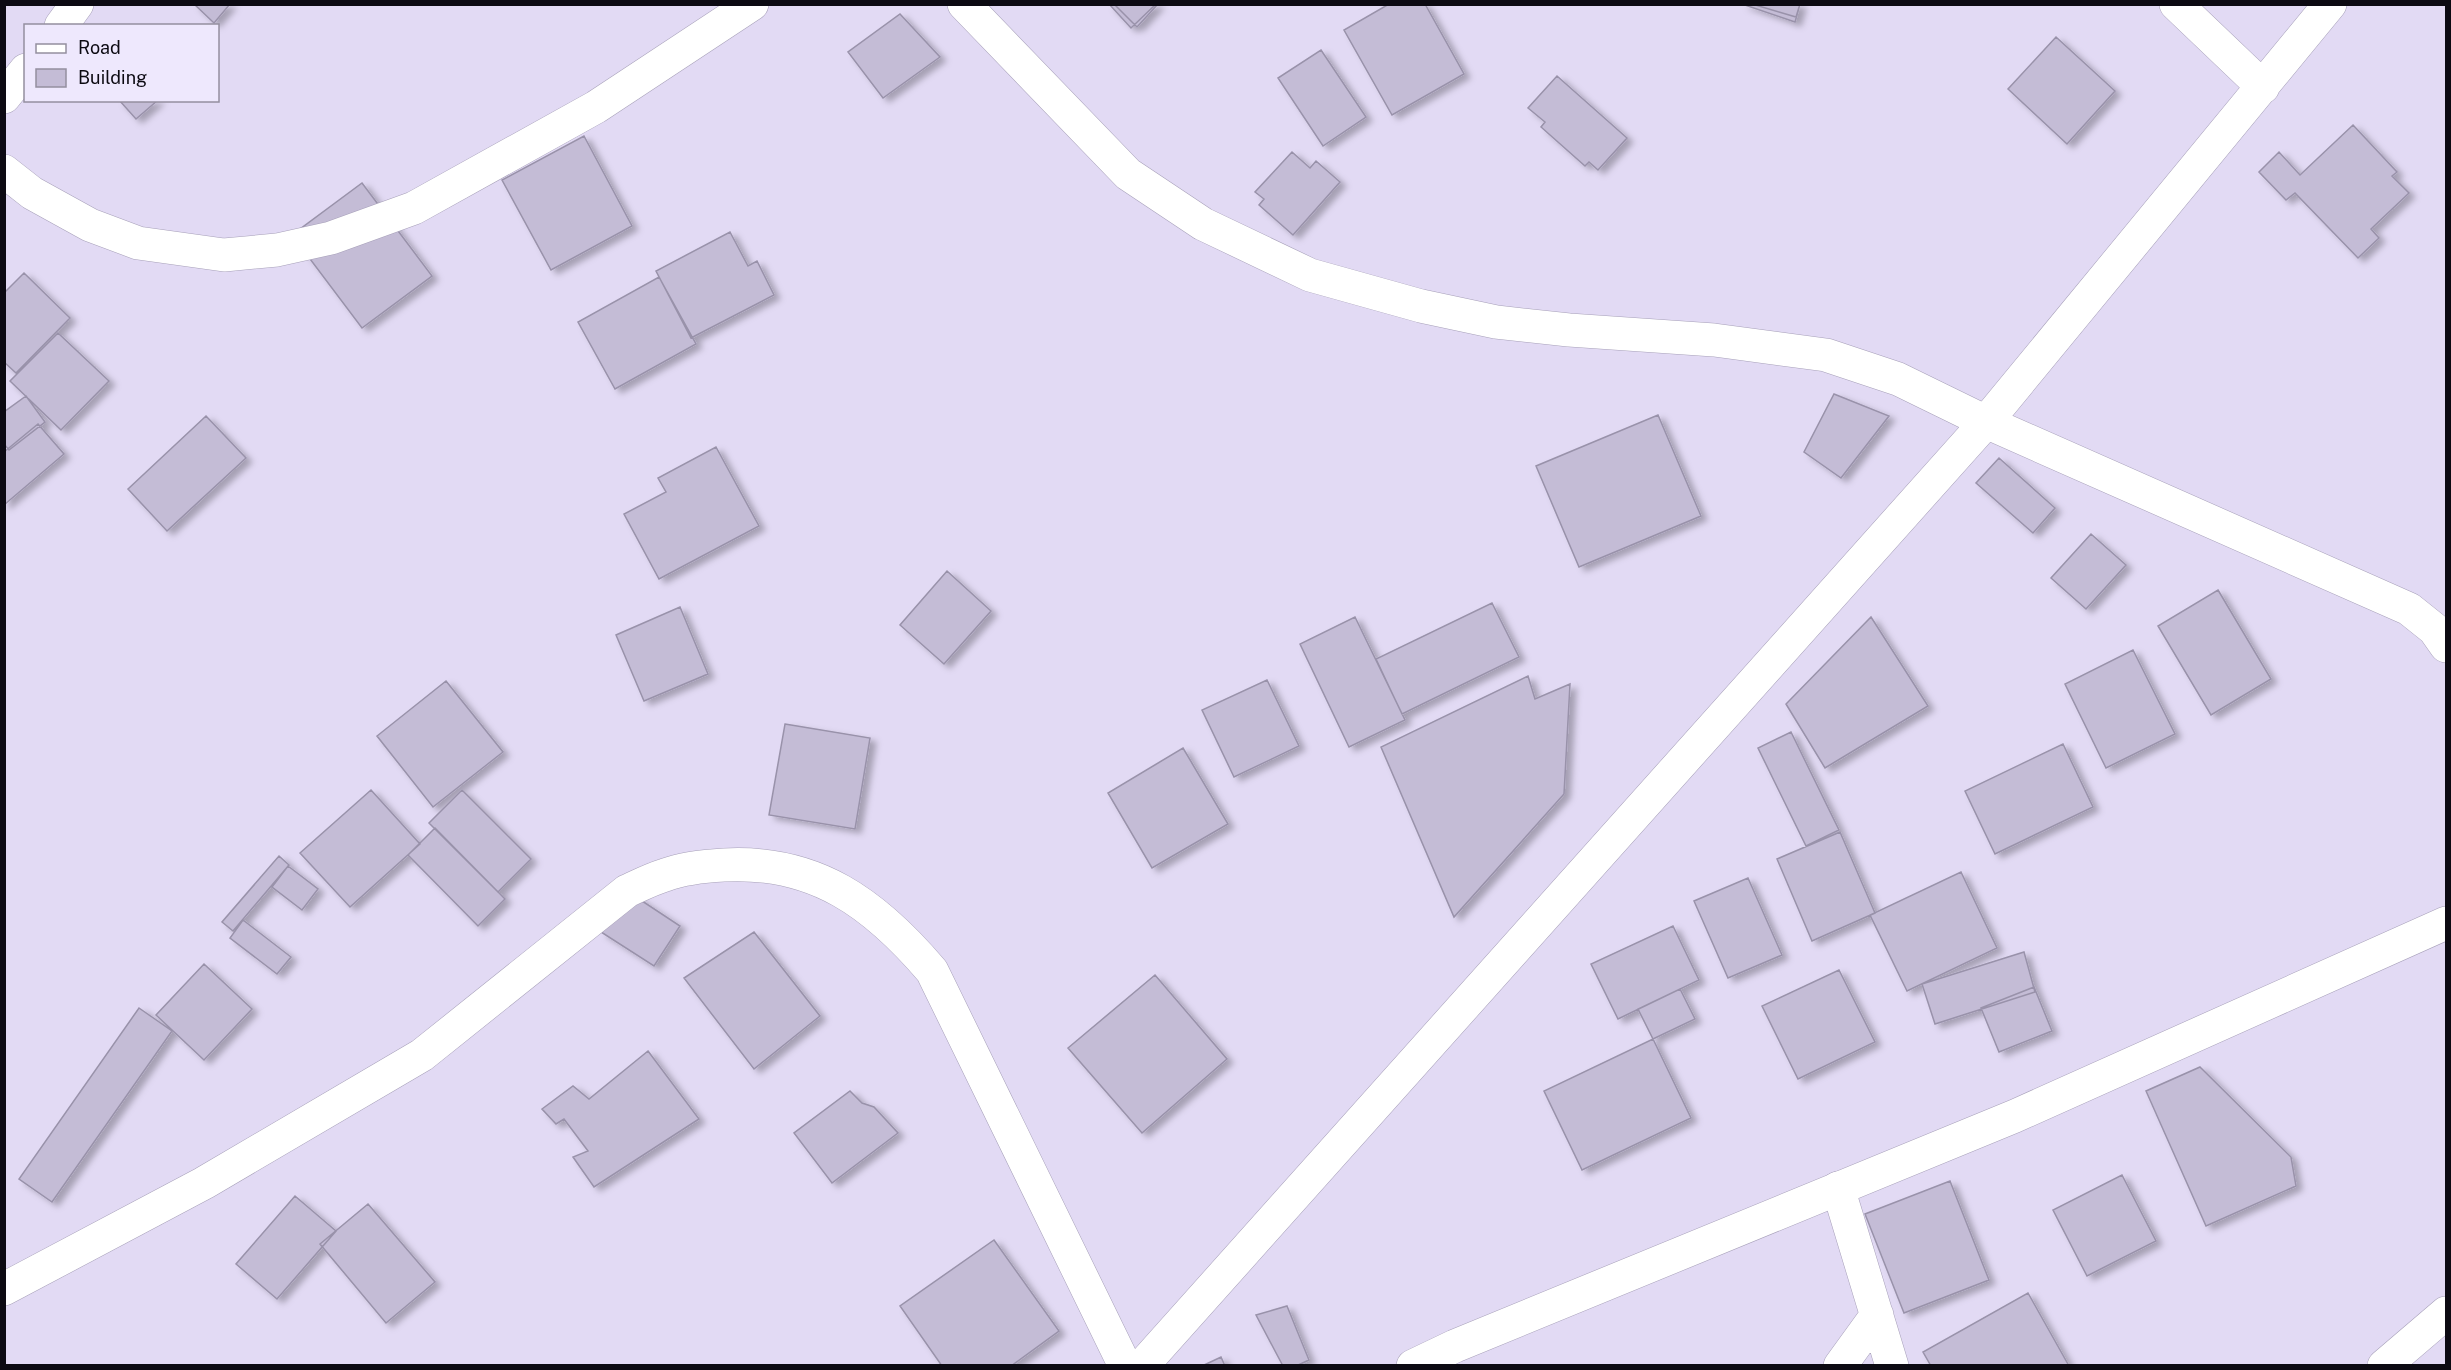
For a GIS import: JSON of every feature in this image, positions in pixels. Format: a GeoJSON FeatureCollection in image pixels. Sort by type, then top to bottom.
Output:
{"type":"FeatureCollection","features":[{"type":"Feature","properties":{"kind":"street"},"geometry":{"type":"LineString","coordinates":[[62,24],[77,4]]}},
{"type":"Feature","properties":{"kind":"street"},"geometry":{"type":"LineString","coordinates":[[4,171],[32,193],[90,225],[138,243],[224,255],[277,250],[309,243],[331,238],[414,208],[596,107],[752,4]]}},
{"type":"Feature","properties":{"kind":"street"},"geometry":{"type":"LineString","coordinates":[[964,4],[1128,174],[1203,224],[1310,274],[1421,306],[1496,322],[1569,330],[1714,340],[1826,355],[1898,379],[1986,422],[2409,609],[2442,630]]}},
{"type":"Feature","properties":{"kind":"street"},"geometry":{"type":"LineString","coordinates":[[2176,4],[2263,87]]}},
{"type":"Feature","properties":{"kind":"street"},"geometry":{"type":"LineString","coordinates":[[1142,1365],[1986,422],[2330,4]]}},
{"type":"Feature","properties":{"kind":"street"},"geometry":{"type":"LineString","coordinates":[[4,97],[24,72]]}},
{"type":"Feature","properties":{"kind":"street"},"geometry":{"type":"LineString","coordinates":[[4,1289],[204,1183],[422,1055],[627,891],[667,874],[706,866],[755,863],[809,876],[839,889],[870,908],[904,938],[932,971],[1125,1365]]}},
{"type":"Feature","properties":{"kind":"street"},"geometry":{"type":"LineString","coordinates":[[1413,1365],[2015,1116],[2446,923]]}},
{"type":"Feature","properties":{"kind":"street"},"geometry":{"type":"LineString","coordinates":[[1838,1188],[1892,1365]]}},
{"type":"Feature","properties":{"kind":"street"},"geometry":{"type":"LineString","coordinates":[[2384,1365],[2446,1313]]}},
{"type":"Feature","properties":{"kind":"street"},"geometry":{"type":"LineString","coordinates":[[1839,1365],[1877,1315]]}},
{"type":"Feature","properties":{"kind":"building"},"geometry":{"type":"Polygon","coordinates":[[[194,4],[230,4],[214,23],[194,4]]]}},
{"type":"Feature","properties":{"kind":"building"},"geometry":{"type":"Polygon","coordinates":[[[1109,4],[1156,4],[1131,28],[1109,4]]]}},
{"type":"Feature","properties":{"kind":"building"},"geometry":{"type":"Polygon","coordinates":[[[1114,4],[1158,4],[1137,27],[1114,4]]]}},
{"type":"Feature","properties":{"kind":"building"},"geometry":{"type":"Polygon","coordinates":[[[1389,4],[1425,4],[1464,74],[1392,115],[1344,30],[1389,4]]]}},
{"type":"Feature","properties":{"kind":"building"},"geometry":{"type":"Polygon","coordinates":[[[1742,4],[1800,4],[1795,22],[1742,4]]]}},
{"type":"Feature","properties":{"kind":"building"},"geometry":{"type":"Polygon","coordinates":[[[1752,4],[1800,4],[1796,17],[1752,4]]]}},
{"type":"Feature","properties":{"kind":"building"},"geometry":{"type":"Polygon","coordinates":[[[900,14],[940,57],[883,98],[848,52],[900,14]]]}},
{"type":"Feature","properties":{"kind":"building"},"geometry":{"type":"Polygon","coordinates":[[[2056,37],[2115,91],[2067,144],[2008,89],[2056,37]]]}},
{"type":"Feature","properties":{"kind":"building"},"geometry":{"type":"Polygon","coordinates":[[[1321,50],[1366,117],[1323,146],[1278,78],[1321,50]]]}},
{"type":"Feature","properties":{"kind":"building"},"geometry":{"type":"Polygon","coordinates":[[[1557,76],[1627,138],[1598,170],[1589,162],[1585,166],[1541,127],[1545,122],[1528,108],[1557,76]]]}},
{"type":"Feature","properties":{"kind":"building"},"geometry":{"type":"Polygon","coordinates":[[[121,102],[156,102],[136,119],[121,102]]]}},
{"type":"Feature","properties":{"kind":"building"},"geometry":{"type":"Polygon","coordinates":[[[2353,125],[2397,172],[2392,176],[2409,193],[2371,229],[2379,238],[2358,258],[2295,193],[2286,200],[2259,172],[2279,152],[2300,175],[2353,125]]]}},
{"type":"Feature","properties":{"kind":"building"},"geometry":{"type":"Polygon","coordinates":[[[584,136],[632,226],[551,270],[502,180],[584,136]]]}},
{"type":"Feature","properties":{"kind":"building"},"geometry":{"type":"Polygon","coordinates":[[[1292,152],[1310,168],[1316,161],[1340,182],[1293,235],[1259,205],[1264,199],[1255,192],[1292,152]]]}},
{"type":"Feature","properties":{"kind":"building"},"geometry":{"type":"Polygon","coordinates":[[[362,183],[432,276],[362,328],[292,235],[362,183]]]}},
{"type":"Feature","properties":{"kind":"building"},"geometry":{"type":"Polygon","coordinates":[[[730,232],[748,266],[757,261],[774,295],[691,338],[656,271],[730,232]]]}},
{"type":"Feature","properties":{"kind":"building"},"geometry":{"type":"Polygon","coordinates":[[[24,273],[70,318],[16,373],[4,362],[4,293],[24,273]]]}},
{"type":"Feature","properties":{"kind":"building"},"geometry":{"type":"Polygon","coordinates":[[[659,277],[696,344],[615,389],[578,322],[659,277]]]}},
{"type":"Feature","properties":{"kind":"building"},"geometry":{"type":"Polygon","coordinates":[[[58,333],[109,381],[61,430],[10,381],[58,333]]]}},
{"type":"Feature","properties":{"kind":"building"},"geometry":{"type":"Polygon","coordinates":[[[1834,394],[1889,416],[1841,478],[1804,452],[1834,394]]]}},
{"type":"Feature","properties":{"kind":"building"},"geometry":{"type":"Polygon","coordinates":[[[26,396],[45,422],[9,450],[4,444],[4,412],[26,396]]]}},
{"type":"Feature","properties":{"kind":"building"},"geometry":{"type":"Polygon","coordinates":[[[1658,415],[1701,516],[1579,567],[1536,466],[1658,415]]]}},
{"type":"Feature","properties":{"kind":"building"},"geometry":{"type":"Polygon","coordinates":[[[206,416],[246,458],[167,531],[128,489],[206,416]]]}},
{"type":"Feature","properties":{"kind":"building"},"geometry":{"type":"Polygon","coordinates":[[[38,424],[64,454],[4,505],[4,452],[38,424]]]}},
{"type":"Feature","properties":{"kind":"building"},"geometry":{"type":"Polygon","coordinates":[[[716,447],[759,526],[659,579],[624,514],[666,492],[658,478],[716,447]]]}},
{"type":"Feature","properties":{"kind":"building"},"geometry":{"type":"Polygon","coordinates":[[[1999,458],[2055,508],[2033,533],[1976,483],[1999,458]]]}},
{"type":"Feature","properties":{"kind":"building"},"geometry":{"type":"Polygon","coordinates":[[[2091,534],[2126,565],[2086,609],[2051,578],[2091,534]]]}},
{"type":"Feature","properties":{"kind":"building"},"geometry":{"type":"Polygon","coordinates":[[[947,571],[991,611],[944,664],[900,625],[947,571]]]}},
{"type":"Feature","properties":{"kind":"building"},"geometry":{"type":"Polygon","coordinates":[[[2218,590],[2271,679],[2211,715],[2158,626],[2218,590]]]}},
{"type":"Feature","properties":{"kind":"building"},"geometry":{"type":"Polygon","coordinates":[[[1492,603],[1519,657],[1402,714],[1376,659],[1492,603]]]}},
{"type":"Feature","properties":{"kind":"building"},"geometry":{"type":"Polygon","coordinates":[[[680,607],[708,674],[644,701],[616,635],[680,607]]]}},
{"type":"Feature","properties":{"kind":"building"},"geometry":{"type":"Polygon","coordinates":[[[1355,617],[1405,720],[1349,747],[1300,644],[1355,617]]]}},
{"type":"Feature","properties":{"kind":"building"},"geometry":{"type":"Polygon","coordinates":[[[1871,617],[1928,706],[1825,768],[1786,704],[1871,617]]]}},
{"type":"Feature","properties":{"kind":"building"},"geometry":{"type":"Polygon","coordinates":[[[2133,650],[2175,734],[2106,768],[2065,684],[2133,650]]]}},
{"type":"Feature","properties":{"kind":"building"},"geometry":{"type":"Polygon","coordinates":[[[1528,676],[1535,699],[1570,684],[1564,794],[1454,917],[1381,747],[1528,676]]]}},
{"type":"Feature","properties":{"kind":"building"},"geometry":{"type":"Polygon","coordinates":[[[1267,680],[1299,746],[1234,777],[1202,710],[1267,680]]]}},
{"type":"Feature","properties":{"kind":"building"},"geometry":{"type":"Polygon","coordinates":[[[446,681],[503,752],[433,807],[377,736],[446,681]]]}},
{"type":"Feature","properties":{"kind":"building"},"geometry":{"type":"Polygon","coordinates":[[[785,724],[870,738],[855,829],[769,815],[785,724]]]}},
{"type":"Feature","properties":{"kind":"building"},"geometry":{"type":"Polygon","coordinates":[[[1791,732],[1839,830],[1806,846],[1758,748],[1791,732]]]}},
{"type":"Feature","properties":{"kind":"building"},"geometry":{"type":"Polygon","coordinates":[[[2063,744],[2093,807],[1995,854],[1965,791],[2063,744]]]}},
{"type":"Feature","properties":{"kind":"building"},"geometry":{"type":"Polygon","coordinates":[[[1183,748],[1228,824],[1152,868],[1108,793],[1183,748]]]}},
{"type":"Feature","properties":{"kind":"building"},"geometry":{"type":"Polygon","coordinates":[[[371,790],[420,844],[350,907],[300,853],[371,790]]]}},
{"type":"Feature","properties":{"kind":"building"},"geometry":{"type":"Polygon","coordinates":[[[462,790],[531,859],[498,892],[429,823],[462,790]]]}},
{"type":"Feature","properties":{"kind":"building"},"geometry":{"type":"Polygon","coordinates":[[[435,828],[505,899],[478,926],[408,855],[435,828]]]}},
{"type":"Feature","properties":{"kind":"building"},"geometry":{"type":"Polygon","coordinates":[[[1840,832],[1875,913],[1812,941],[1777,859],[1840,832]]]}},
{"type":"Feature","properties":{"kind":"building"},"geometry":{"type":"Polygon","coordinates":[[[279,856],[289,865],[233,931],[222,922],[279,856]]]}},
{"type":"Feature","properties":{"kind":"building"},"geometry":{"type":"Polygon","coordinates":[[[288,866],[318,889],[302,910],[272,887],[288,866]]]}},
{"type":"Feature","properties":{"kind":"building"},"geometry":{"type":"Polygon","coordinates":[[[1961,872],[1997,948],[1907,991],[1870,915],[1961,872]]]}},
{"type":"Feature","properties":{"kind":"building"},"geometry":{"type":"Polygon","coordinates":[[[1748,878],[1782,955],[1728,978],[1694,901],[1748,878]]]}},
{"type":"Feature","properties":{"kind":"building"},"geometry":{"type":"Polygon","coordinates":[[[627,891],[680,926],[654,966],[601,932],[627,891]]]}},
{"type":"Feature","properties":{"kind":"building"},"geometry":{"type":"Polygon","coordinates":[[[243,920],[291,957],[277,974],[230,938],[243,920]]]}},
{"type":"Feature","properties":{"kind":"building"},"geometry":{"type":"Polygon","coordinates":[[[1673,926],[1699,980],[1618,1019],[1591,964],[1673,926]]]}},
{"type":"Feature","properties":{"kind":"building"},"geometry":{"type":"Polygon","coordinates":[[[754,932],[820,1016],[754,1069],[684,978],[754,932]]]}},
{"type":"Feature","properties":{"kind":"building"},"geometry":{"type":"Polygon","coordinates":[[[2024,952],[2035,992],[1935,1024],[1922,984],[2024,952]]]}},
{"type":"Feature","properties":{"kind":"building"},"geometry":{"type":"Polygon","coordinates":[[[204,964],[252,1009],[204,1060],[156,1015],[204,964]]]}},
{"type":"Feature","properties":{"kind":"building"},"geometry":{"type":"Polygon","coordinates":[[[1839,970],[1875,1042],[1798,1079],[1762,1006],[1839,970]]]}},
{"type":"Feature","properties":{"kind":"building"},"geometry":{"type":"Polygon","coordinates":[[[1155,975],[1227,1059],[1142,1133],[1068,1048],[1155,975]]]}},
{"type":"Feature","properties":{"kind":"building"},"geometry":{"type":"Polygon","coordinates":[[[2034,987],[2052,1031],[1999,1052],[1981,1008],[2034,987]]]}},
{"type":"Feature","properties":{"kind":"building"},"geometry":{"type":"Polygon","coordinates":[[[1680,989],[1695,1019],[1653,1039],[1638,1009],[1680,989]]]}},
{"type":"Feature","properties":{"kind":"building"},"geometry":{"type":"Polygon","coordinates":[[[139,1008],[172,1031],[52,1202],[19,1179],[139,1008]]]}},
{"type":"Feature","properties":{"kind":"building"},"geometry":{"type":"Polygon","coordinates":[[[1653,1039],[1691,1118],[1582,1170],[1544,1091],[1653,1039]]]}},
{"type":"Feature","properties":{"kind":"building"},"geometry":{"type":"Polygon","coordinates":[[[648,1051],[699,1119],[594,1187],[573,1157],[588,1151],[564,1119],[556,1124],[542,1109],[573,1086],[589,1099],[648,1051]]]}},
{"type":"Feature","properties":{"kind":"building"},"geometry":{"type":"Polygon","coordinates":[[[2200,1067],[2291,1157],[2296,1186],[2206,1226],[2146,1091],[2200,1067]]]}},
{"type":"Feature","properties":{"kind":"building"},"geometry":{"type":"Polygon","coordinates":[[[850,1091],[862,1103],[874,1107],[898,1133],[832,1183],[794,1133],[850,1091]]]}},
{"type":"Feature","properties":{"kind":"building"},"geometry":{"type":"Polygon","coordinates":[[[2122,1175],[2156,1241],[2087,1276],[2053,1210],[2122,1175]]]}},
{"type":"Feature","properties":{"kind":"building"},"geometry":{"type":"Polygon","coordinates":[[[1950,1181],[1989,1280],[1904,1313],[1865,1214],[1950,1181]]]}},
{"type":"Feature","properties":{"kind":"building"},"geometry":{"type":"Polygon","coordinates":[[[295,1196],[336,1231],[277,1299],[236,1264],[295,1196]]]}},
{"type":"Feature","properties":{"kind":"building"},"geometry":{"type":"Polygon","coordinates":[[[368,1204],[435,1282],[386,1323],[320,1244],[368,1204]]]}},
{"type":"Feature","properties":{"kind":"building"},"geometry":{"type":"Polygon","coordinates":[[[994,1240],[1059,1331],[1011,1366],[942,1366],[900,1306],[994,1240]]]}},
{"type":"Feature","properties":{"kind":"building"},"geometry":{"type":"Polygon","coordinates":[[[2028,1293],[2069,1366],[1931,1366],[1923,1352],[2028,1293]]]}},
{"type":"Feature","properties":{"kind":"building"},"geometry":{"type":"Polygon","coordinates":[[[1287,1306],[1309,1360],[1296,1366],[1283,1366],[1256,1315],[1287,1306]]]}},
{"type":"Feature","properties":{"kind":"building"},"geometry":{"type":"Polygon","coordinates":[[[1221,1357],[1225,1366],[1202,1366],[1221,1357]]]}}]}
